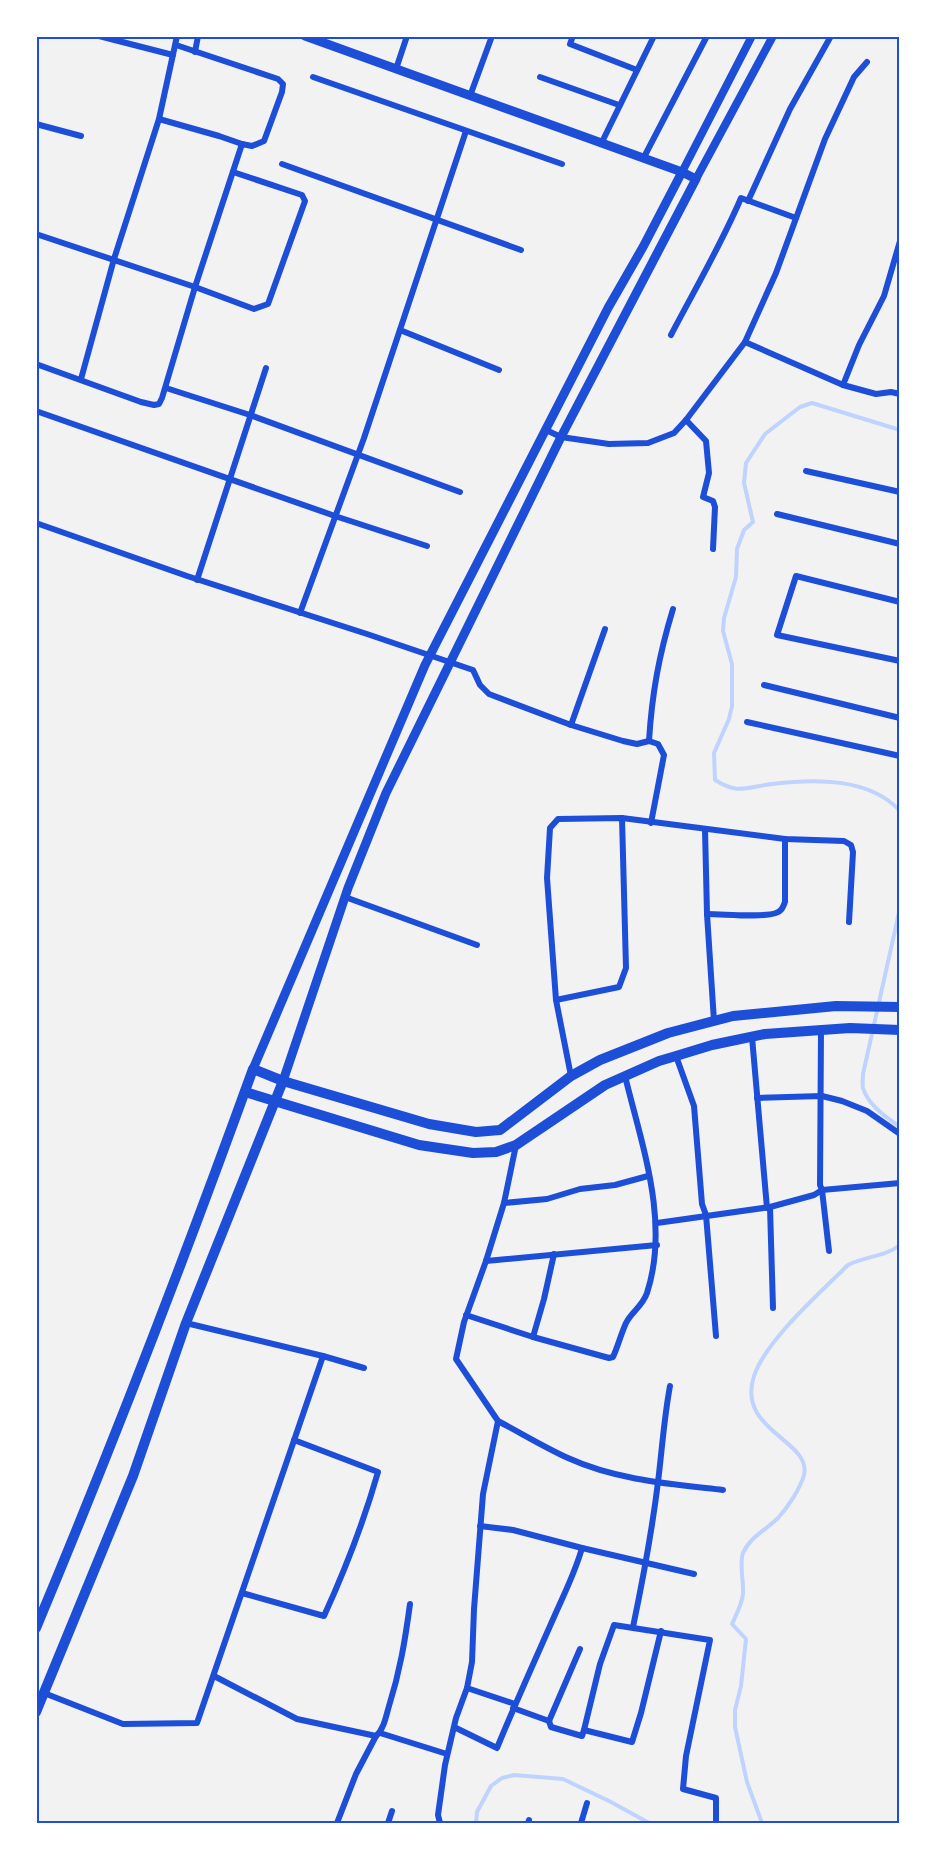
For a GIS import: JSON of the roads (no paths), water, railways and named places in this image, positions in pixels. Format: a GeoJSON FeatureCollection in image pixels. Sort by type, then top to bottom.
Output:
{"type":"FeatureCollection","features":[{"type":"Feature","properties":{"kind":"main road"},"geometry":{"type":"LineString","coordinates":[[36,1712],[133,1476],[186,1323],[276,1101],[345,897],[386,793],[561,437],[696,179],[305,36]]}},
{"type":"Feature","properties":{"kind":"main road"},"geometry":{"type":"LineString","coordinates":[[36,1628],[68,1554],[175,1280],[253,1070],[430,655],[682,172]]}},
{"type":"Feature","properties":{"kind":"main road"},"geometry":{"type":"LineString","coordinates":[[253,1070],[429,1124],[476,1132],[500,1130],[571,1077],[600,1060],[668,1033],[733,1016],[836,1006],[900,1007]]}},
{"type":"Feature","properties":{"kind":"main road"},"geometry":{"type":"LineString","coordinates":[[245,1092],[419,1145],[473,1153],[496,1152],[516,1145],[605,1085],[659,1061],[712,1045],[752,1037],[821,1030],[867,1028],[900,1030]]}},
{"type":"Feature","properties":{"kind":"street"},"geometry":{"type":"LineString","coordinates":[[99,36],[173,55]]}},
{"type":"Feature","properties":{"kind":"street"},"geometry":{"type":"LineString","coordinates":[[81,379],[114,259],[159,119],[177,36]]}},
{"type":"Feature","properties":{"kind":"street"},"geometry":{"type":"LineString","coordinates":[[195,52],[198,36]]}},
{"type":"Feature","properties":{"kind":"street"},"geometry":{"type":"LineString","coordinates":[[396,69],[408,36]]}},
{"type":"Feature","properties":{"kind":"street"},"geometry":{"type":"LineString","coordinates":[[470,96],[492,36]]}},
{"type":"Feature","properties":{"kind":"street"},"geometry":{"type":"LineString","coordinates":[[573,36],[570,44],[637,70]]}},
{"type":"Feature","properties":{"kind":"street"},"geometry":{"type":"LineString","coordinates":[[602,144],[654,36]]}},
{"type":"Feature","properties":{"kind":"street"},"geometry":{"type":"LineString","coordinates":[[643,159],[707,36]]}},
{"type":"Feature","properties":{"kind":"street"},"geometry":{"type":"LineString","coordinates":[[682,172],[752,36]]}},
{"type":"Feature","properties":{"kind":"street"},"geometry":{"type":"LineString","coordinates":[[696,179],[773,36]]}},
{"type":"Feature","properties":{"kind":"street"},"geometry":{"type":"LineString","coordinates":[[748,201],[790,109],[831,36]]}},
{"type":"Feature","properties":{"kind":"street"},"geometry":{"type":"LineString","coordinates":[[159,119],[252,146],[264,141],[282,92],[283,84],[278,79],[176,45]]}},
{"type":"Feature","properties":{"kind":"street"},"geometry":{"type":"LineString","coordinates":[[546,430],[561,437],[609,444],[648,443],[674,433],[686,420],[745,342],[776,273],[825,139],[854,76],[867,62]]}},
{"type":"Feature","properties":{"kind":"street"},"geometry":{"type":"LineString","coordinates":[[313,77],[562,164]]}},
{"type":"Feature","properties":{"kind":"street"},"geometry":{"type":"LineString","coordinates":[[540,77],[619,105]]}},
{"type":"Feature","properties":{"kind":"street"},"geometry":{"type":"LineString","coordinates":[[36,124],[81,136]]}},
{"type":"Feature","properties":{"kind":"street"},"geometry":{"type":"LineString","coordinates":[[300,613],[358,455],[466,131]]}},
{"type":"Feature","properties":{"kind":"street"},"geometry":{"type":"LineString","coordinates":[[36,364],[141,402],[159,404],[166,388],[195,287],[242,144]]}},
{"type":"Feature","properties":{"kind":"street"},"geometry":{"type":"LineString","coordinates":[[282,164],[520,250]]}},
{"type":"Feature","properties":{"kind":"street"},"geometry":{"type":"LineString","coordinates":[[36,234],[254,309],[268,304],[305,201],[302,195],[233,172]]}},
{"type":"Feature","properties":{"kind":"street"},"geometry":{"type":"LineString","coordinates":[[671,334],[725,234],[741,198],[796,218]]}},
{"type":"Feature","properties":{"kind":"street"},"geometry":{"type":"LineString","coordinates":[[843,385],[884,296],[900,241]]}},
{"type":"Feature","properties":{"kind":"street"},"geometry":{"type":"LineString","coordinates":[[400,330],[499,370]]}},
{"type":"Feature","properties":{"kind":"street"},"geometry":{"type":"LineString","coordinates":[[745,342],[843,385],[876,394],[891,392],[900,394]]}},
{"type":"Feature","properties":{"kind":"street"},"geometry":{"type":"LineString","coordinates":[[197,580],[266,368]]}},
{"type":"Feature","properties":{"kind":"street"},"geometry":{"type":"LineString","coordinates":[[166,388],[250,415],[460,492]]}},
{"type":"Feature","properties":{"kind":"street"},"geometry":{"type":"LineString","coordinates":[[36,411],[427,546]]}},
{"type":"Feature","properties":{"kind":"street"},"geometry":{"type":"LineString","coordinates":[[686,420],[705,441],[709,473],[703,497],[712,501],[715,507],[713,549]]}},
{"type":"Feature","properties":{"kind":"street"},"geometry":{"type":"LineString","coordinates":[[806,471],[900,492]]}},
{"type":"Feature","properties":{"kind":"street"},"geometry":{"type":"LineString","coordinates":[[777,514],[900,544]]}},
{"type":"Feature","properties":{"kind":"street"},"geometry":{"type":"LineString","coordinates":[[36,523],[197,580],[473,670],[480,685],[489,693],[571,725],[637,744],[649,741],[658,744],[664,755],[651,823]]}},
{"type":"Feature","properties":{"kind":"street"},"geometry":{"type":"LineString","coordinates":[[900,602],[796,576],[777,635],[900,661]]}},
{"type":"Feature","properties":{"kind":"street"},"geometry":{"type":"LineString","coordinates":[[649,741],[652,698],[660,652],[673,609]]}},
{"type":"Feature","properties":{"kind":"street"},"geometry":{"type":"LineString","coordinates":[[571,725],[605,629]]}},
{"type":"Feature","properties":{"kind":"street"},"geometry":{"type":"LineString","coordinates":[[764,685],[900,718]]}},
{"type":"Feature","properties":{"kind":"street"},"geometry":{"type":"LineString","coordinates":[[747,722],[900,756]]}},
{"type":"Feature","properties":{"kind":"street"},"geometry":{"type":"LineString","coordinates":[[556,1000],[619,987],[622,981],[626,968],[622,818]]}},
{"type":"Feature","properties":{"kind":"street"},"geometry":{"type":"LineString","coordinates":[[571,1077],[556,1000],[547,878],[550,828],[558,819],[622,818],[785,839],[844,841],[851,845],[853,852],[849,922]]}},
{"type":"Feature","properties":{"kind":"street"},"geometry":{"type":"LineString","coordinates":[[705,829],[707,914],[714,1021]]}},
{"type":"Feature","properties":{"kind":"street"},"geometry":{"type":"LineString","coordinates":[[707,914],[765,915],[778,913],[785,902],[785,839]]}},
{"type":"Feature","properties":{"kind":"street"},"geometry":{"type":"LineString","coordinates":[[345,897],[477,945]]}},
{"type":"Feature","properties":{"kind":"street"},"geometry":{"type":"LineString","coordinates":[[821,1030],[820,1185],[829,1251]]}},
{"type":"Feature","properties":{"kind":"street"},"geometry":{"type":"LineString","coordinates":[[752,1037],[756,1098],[769,1207],[773,1308]]}},
{"type":"Feature","properties":{"kind":"street"},"geometry":{"type":"LineString","coordinates":[[676,1056],[694,1106],[716,1336]]}},
{"type":"Feature","properties":{"kind":"street"},"geometry":{"type":"LineString","coordinates":[[466,1315],[533,1337],[609,1358],[613,1357],[628,1320],[642,1305],[657,1245],[657,1223],[625,1076]]}},
{"type":"Feature","properties":{"kind":"street"},"geometry":{"type":"LineString","coordinates":[[756,1098],[822,1096],[867,1111],[900,1134]]}},
{"type":"Feature","properties":{"kind":"street"},"geometry":{"type":"LineString","coordinates":[[516,1145],[504,1203],[466,1315],[456,1359],[498,1421],[569,1459],[609,1472],[658,1482],[723,1490]]}},
{"type":"Feature","properties":{"kind":"street"},"geometry":{"type":"LineString","coordinates":[[504,1203],[547,1199],[648,1176]]}},
{"type":"Feature","properties":{"kind":"street"},"geometry":{"type":"LineString","coordinates":[[657,1223],[769,1207],[813,1196],[822,1190],[900,1183]]}},
{"type":"Feature","properties":{"kind":"street"},"geometry":{"type":"LineString","coordinates":[[486,1261],[657,1245]]}},
{"type":"Feature","properties":{"kind":"street"},"geometry":{"type":"LineString","coordinates":[[533,1337],[554,1254]]}},
{"type":"Feature","properties":{"kind":"street"},"geometry":{"type":"LineString","coordinates":[[186,1323],[364,1368]]}},
{"type":"Feature","properties":{"kind":"street"},"geometry":{"type":"LineString","coordinates":[[44,1693],[123,1724],[197,1723],[323,1356]]}},
{"type":"Feature","properties":{"kind":"street"},"geometry":{"type":"LineString","coordinates":[[633,1627],[646,1563],[670,1386]]}},
{"type":"Feature","properties":{"kind":"street"},"geometry":{"type":"LineString","coordinates":[[440,1823],[438,1815],[447,1754],[467,1688],[472,1662],[483,1494],[498,1421]]}},
{"type":"Feature","properties":{"kind":"street"},"geometry":{"type":"LineString","coordinates":[[242,1593],[324,1616],[368,1507],[378,1472],[294,1440]]}},
{"type":"Feature","properties":{"kind":"street"},"geometry":{"type":"LineString","coordinates":[[480,1526],[513,1530],[694,1574]]}},
{"type":"Feature","properties":{"kind":"street"},"geometry":{"type":"LineString","coordinates":[[454,1727],[497,1748],[577,1568],[582,1548]]}},
{"type":"Feature","properties":{"kind":"street"},"geometry":{"type":"LineString","coordinates":[[337,1823],[356,1774],[378,1734],[400,1672],[410,1604]]}},
{"type":"Feature","properties":{"kind":"street"},"geometry":{"type":"LineString","coordinates":[[580,1649],[549,1721],[551,1727],[582,1736],[600,1664],[614,1625],[710,1640],[686,1756],[683,1789],[716,1798],[716,1823]]}},
{"type":"Feature","properties":{"kind":"street"},"geometry":{"type":"LineString","coordinates":[[584,1730],[632,1742],[662,1631]]}},
{"type":"Feature","properties":{"kind":"street"},"geometry":{"type":"LineString","coordinates":[[214,1676],[297,1719],[378,1734],[447,1754]]}},
{"type":"Feature","properties":{"kind":"street"},"geometry":{"type":"LineString","coordinates":[[467,1688],[549,1721]]}},
{"type":"Feature","properties":{"kind":"street"},"geometry":{"type":"LineString","coordinates":[[580,1823],[587,1803]]}},
{"type":"Feature","properties":{"kind":"street"},"geometry":{"type":"LineString","coordinates":[[388,1823],[392,1811]]}},
{"type":"Feature","properties":{"kind":"waterway"},"geometry":{"type":"LineString","coordinates":[[900,430],[812,403],[800,407],[765,434],[746,463],[744,483],[753,522],[744,530],[737,549],[736,577],[724,618],[723,631],[732,664],[732,706],[729,719],[714,753],[715,780],[723,785],[743,789],[805,781],[840,783],[873,792],[900,811]]}},
{"type":"Feature","properties":{"kind":"waterway"},"geometry":{"type":"LineString","coordinates":[[900,908],[863,1074],[863,1088],[869,1100],[900,1127]]}},
{"type":"Feature","properties":{"kind":"waterway"},"geometry":{"type":"LineString","coordinates":[[762,1823],[747,1782],[735,1727],[735,1710],[741,1686],[746,1639],[732,1624],[743,1594],[741,1562],[743,1553],[750,1542],[786,1509],[804,1475],[803,1463],[797,1452],[764,1422],[755,1410],[751,1395],[754,1376],[760,1362],[782,1332],[848,1265],[888,1252],[900,1245]]}},
{"type":"Feature","properties":{"kind":"waterway"},"geometry":{"type":"LineString","coordinates":[[476,1823],[477,1812],[491,1786],[502,1778],[514,1775],[563,1779],[649,1823]]}}]}
